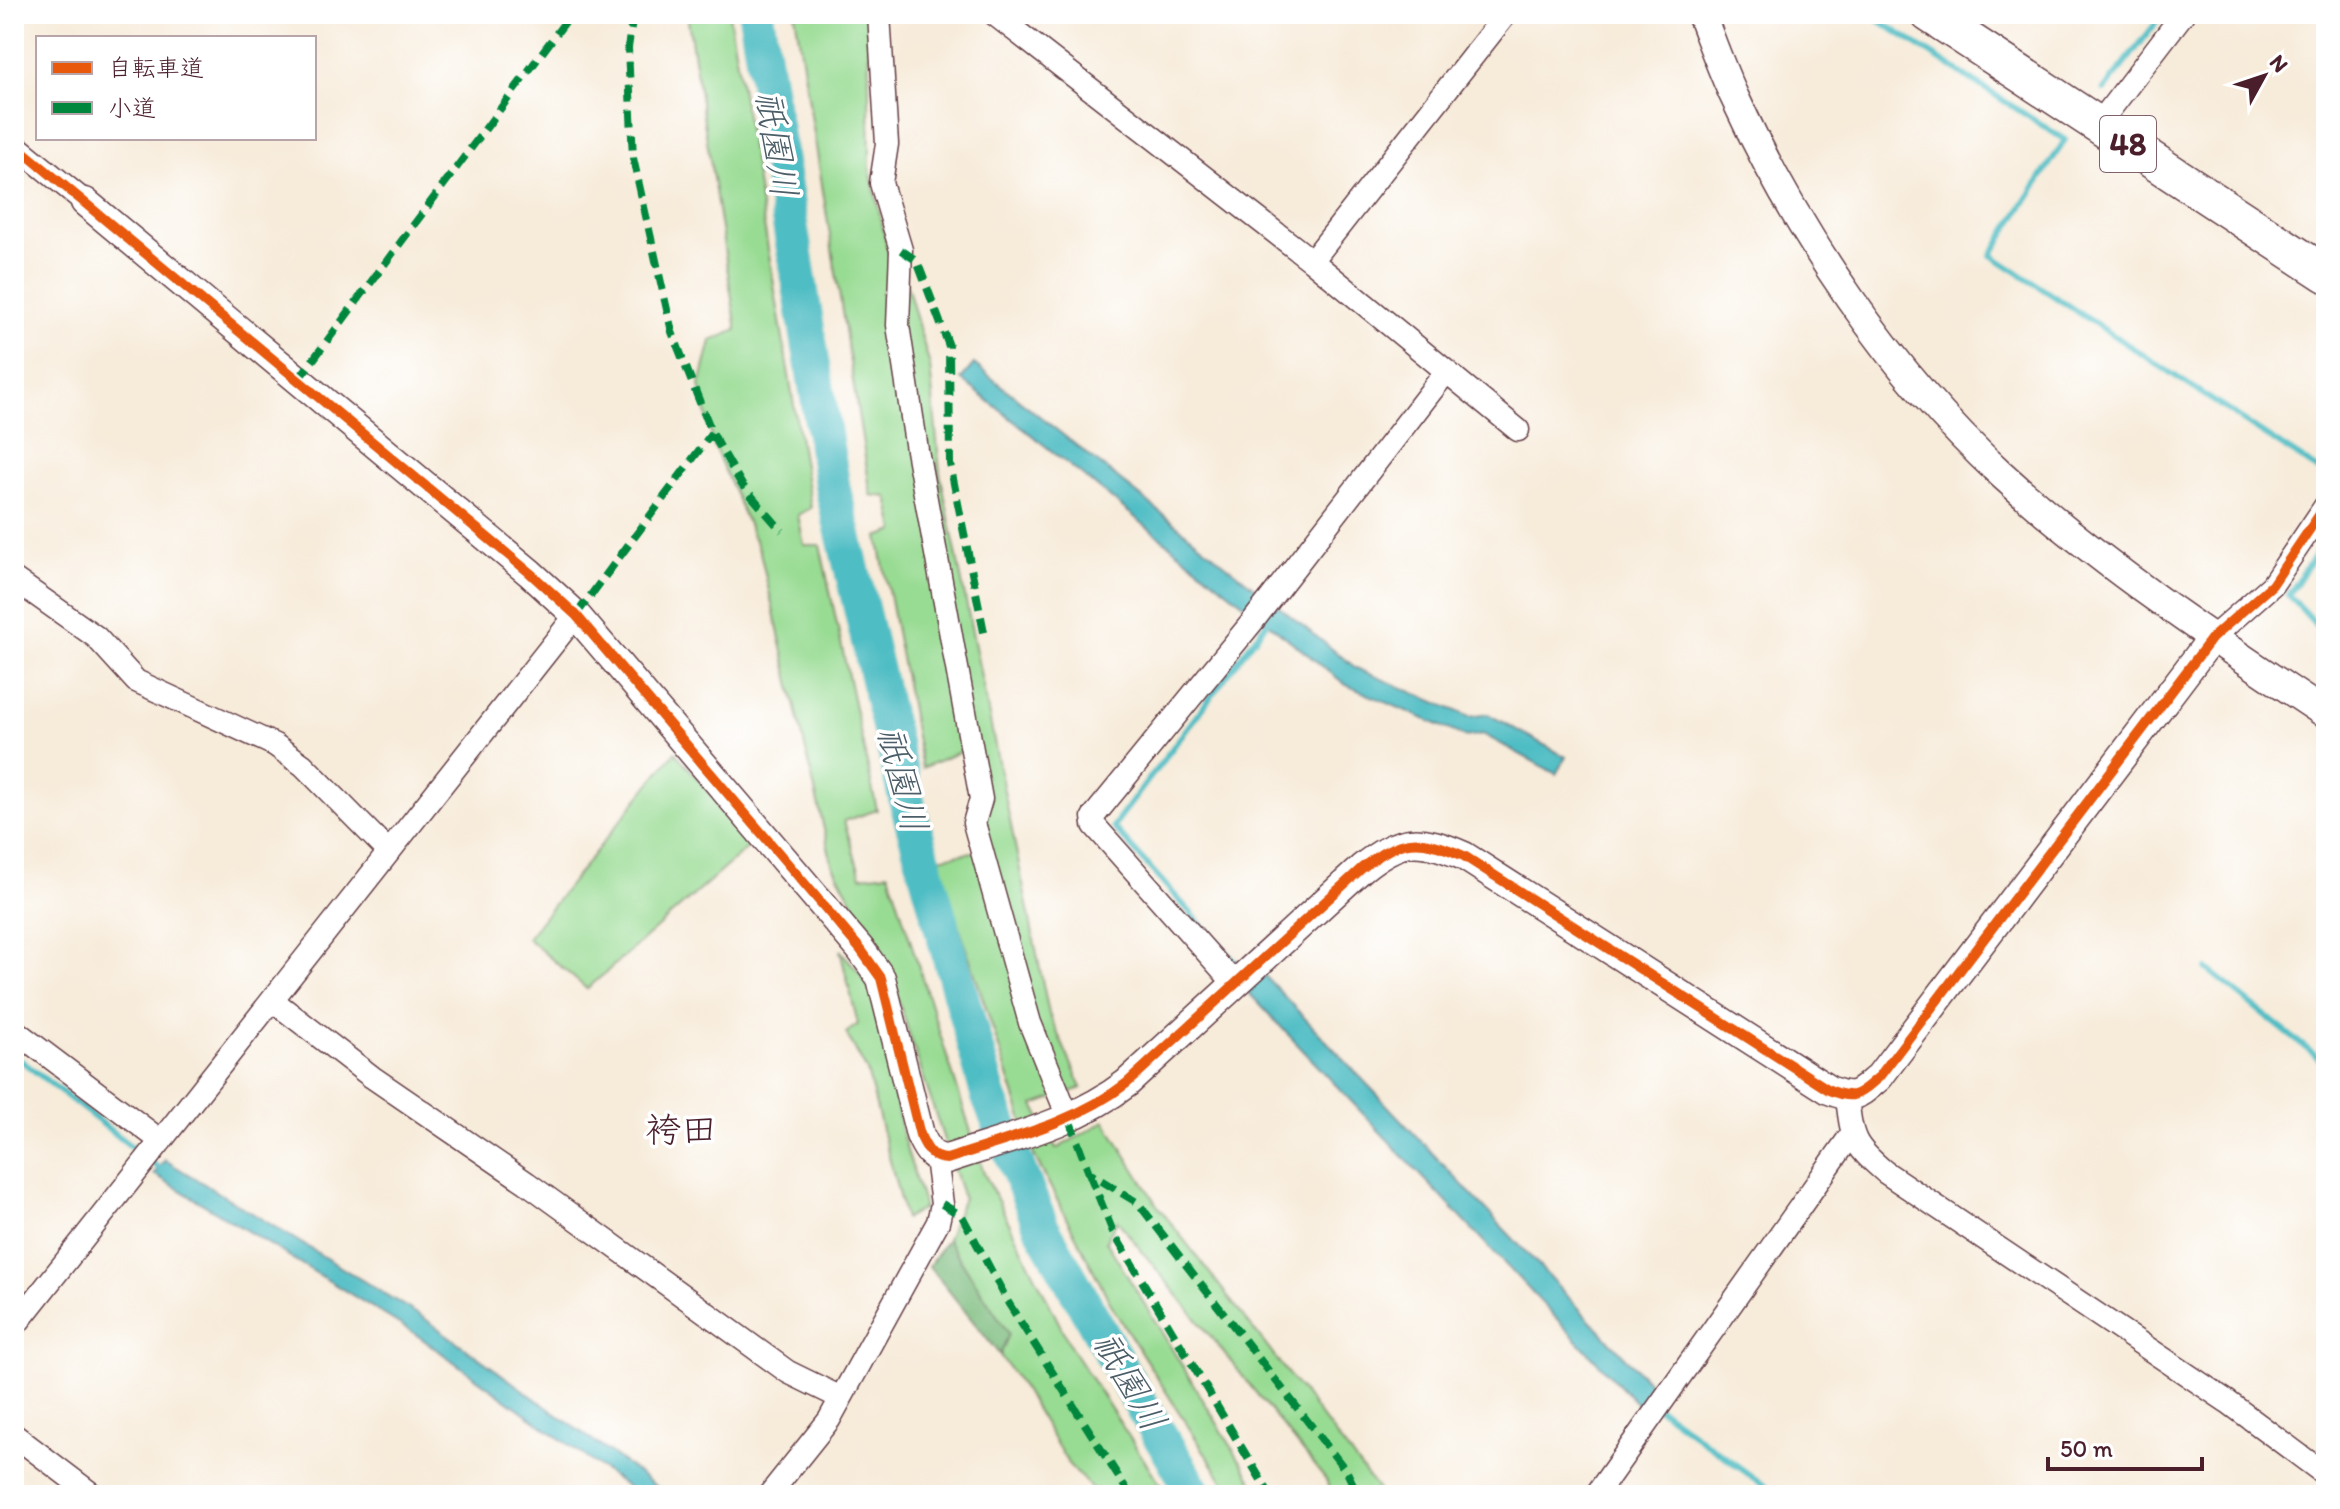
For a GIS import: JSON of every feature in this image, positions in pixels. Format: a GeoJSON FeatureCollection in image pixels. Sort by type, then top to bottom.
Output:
{"type":"FeatureCollection","features":[{"type":"Feature","properties":{"kind":"main road","name":"48"},"geometry":{"type":"LineString","coordinates":[[1929,14],[2325,272]]}},
{"type":"Feature","properties":{"kind":"street"},"geometry":{"type":"LineString","coordinates":[[879,14],[887,144],[881,183],[901,250],[898,325],[917,450],[981,799],[974,823],[1030,1023],[1069,1119]]}},
{"type":"Feature","properties":{"kind":"street"},"geometry":{"type":"LineString","coordinates":[[994,14],[1312,261],[1518,430]]}},
{"type":"Feature","properties":{"kind":"street"},"geometry":{"type":"LineString","coordinates":[[1312,261],[1506,14]]}},
{"type":"Feature","properties":{"kind":"street"},"geometry":{"type":"LineString","coordinates":[[1701,14],[1735,98],[1790,206],[1844,291],[1924,394],[1998,471],[2076,538],[2212,638],[2326,714]]}},
{"type":"Feature","properties":{"kind":"street"},"geometry":{"type":"LineString","coordinates":[[2098,125],[2183,14]]}},
{"type":"Feature","properties":{"kind":"street"},"geometry":{"type":"LineString","coordinates":[[14,144],[530,573],[576,615],[861,950],[881,978],[920,1135],[928,1151],[941,1158],[1069,1119],[1101,1103],[1385,850],[1406,843],[1434,843],[1464,856],[1829,1090],[1847,1098],[1858,1094],[1879,1077],[2212,638],[2272,585],[2326,505]]}},
{"type":"Feature","properties":{"kind":"street"},"geometry":{"type":"LineString","coordinates":[[1235,984],[1094,825],[1093,817],[1253,621],[1446,372]]}},
{"type":"Feature","properties":{"kind":"street"},"geometry":{"type":"LineString","coordinates":[[14,579],[96,637],[136,681],[275,745],[303,765],[389,852]]}},
{"type":"Feature","properties":{"kind":"street"},"geometry":{"type":"LineString","coordinates":[[14,1327],[576,615]]}},
{"type":"Feature","properties":{"kind":"street"},"geometry":{"type":"LineString","coordinates":[[272,1000],[372,1077],[527,1183],[788,1372],[841,1398]]}},
{"type":"Feature","properties":{"kind":"street"},"geometry":{"type":"LineString","coordinates":[[14,1030],[161,1141]]}},
{"type":"Feature","properties":{"kind":"street"},"geometry":{"type":"LineString","coordinates":[[1847,1098],[1851,1135],[1865,1155],[1885,1172],[2228,1402],[2326,1475]]}},
{"type":"Feature","properties":{"kind":"street"},"geometry":{"type":"LineString","coordinates":[[1596,1495],[1851,1135]]}},
{"type":"Feature","properties":{"kind":"street"},"geometry":{"type":"LineString","coordinates":[[769,1495],[829,1420],[938,1222],[942,1204],[941,1158]]}},
{"type":"Feature","properties":{"kind":"street"},"geometry":{"type":"LineString","coordinates":[[14,1435],[93,1495]]}},
{"type":"Feature","properties":{"kind":"green space"},"geometry":{"type":"Polygon","coordinates":[[[687,14],[729,14],[811,508],[798,515],[804,545],[820,545],[877,810],[844,821],[861,876],[889,873],[984,1173],[1072,1349],[1167,1495],[1098,1495],[1069,1465],[1000,1355],[1008,1334],[947,1239],[963,1198],[886,963],[832,864],[760,552],[713,444],[700,385],[711,341],[737,330],[687,14]]]}},
{"type":"Feature","properties":{"kind":"green space"},"geometry":{"type":"Polygon","coordinates":[[[795,14],[868,14],[870,169],[888,252],[902,268],[930,366],[940,473],[1049,1014],[1082,1088],[1034,1105],[1056,1149],[1105,1121],[1157,1205],[1378,1490],[1378,1495],[1333,1495],[1326,1480],[1117,1220],[1106,1241],[1261,1495],[1232,1495],[1114,1310],[1034,1155],[937,858],[985,850],[978,744],[922,768],[878,537],[895,531],[888,497],[871,495],[795,14]]]}},
{"type":"Feature","properties":{"kind":"green space"},"geometry":{"type":"Polygon","coordinates":[[[675,752],[753,843],[587,989],[527,938],[675,752]]]}},
{"type":"Feature","properties":{"kind":"green space"},"geometry":{"type":"Polygon","coordinates":[[[840,950],[866,980],[884,1028],[901,1130],[924,1208],[905,1219],[867,1071],[846,1033],[858,1024],[840,950]]]}},
{"type":"Feature","properties":{"kind":"green space"},"geometry":{"type":"Polygon","coordinates":[[[947,1239],[1009,1334],[1000,1355],[929,1266],[947,1239]]]}},
{"type":"Feature","properties":{"kind":"water"},"geometry":{"type":"Polygon","coordinates":[[[974,364],[1356,668],[1470,717],[1488,714],[1566,757],[1556,774],[1483,734],[1466,737],[1346,685],[961,379],[974,364]]]}},
{"type":"Feature","properties":{"kind":"water"},"geometry":{"type":"Polygon","coordinates":[[[1264,975],[1658,1392],[1641,1408],[1247,991],[1264,975]]]}},
{"type":"Feature","properties":{"kind":"water"},"geometry":{"type":"Polygon","coordinates":[[[165,1160],[424,1318],[668,1495],[638,1495],[414,1333],[154,1174],[165,1160]]]}},
{"type":"Feature","properties":{"kind":"waterway","name":"祇園川"},"geometry":{"type":"LineString","coordinates":[[756,14],[833,490],[908,806],[989,1097],[1041,1226],[1137,1398],[1196,1495]]}},
{"type":"Feature","properties":{"kind":"waterway"},"geometry":{"type":"LineString","coordinates":[[1869,14],[2065,140],[1991,255],[2326,475]]}},
{"type":"Feature","properties":{"kind":"waterway"},"geometry":{"type":"LineString","coordinates":[[2104,90],[2163,14]]}},
{"type":"Feature","properties":{"kind":"waterway"},"geometry":{"type":"LineString","coordinates":[[2326,537],[2289,595],[2326,636]]}},
{"type":"Feature","properties":{"kind":"waterway"},"geometry":{"type":"LineString","coordinates":[[1236,963],[1113,827],[1267,622]]}},
{"type":"Feature","properties":{"kind":"waterway"},"geometry":{"type":"LineString","coordinates":[[2207,969],[2326,1064]]}},
{"type":"Feature","properties":{"kind":"waterway"},"geometry":{"type":"LineString","coordinates":[[14,1055],[160,1169]]}},
{"type":"Feature","properties":{"kind":"waterway"},"geometry":{"type":"LineString","coordinates":[[1649,1401],[1777,1495]]}},
{"type":"Feature","properties":{"kind":"marked path"},"geometry":{"type":"LineString","coordinates":[[298,380],[571,14]]}},
{"type":"Feature","properties":{"kind":"marked path"},"geometry":{"type":"LineString","coordinates":[[633,14],[628,48],[633,158],[672,332],[712,433],[742,485],[782,531]]}},
{"type":"Feature","properties":{"kind":"marked path"},"geometry":{"type":"LineString","coordinates":[[901,250],[917,261],[949,346],[950,464],[985,637]]}},
{"type":"Feature","properties":{"kind":"marked path"},"geometry":{"type":"LineString","coordinates":[[576,615],[712,433]]}},
{"type":"Feature","properties":{"kind":"marked path"},"geometry":{"type":"LineString","coordinates":[[1069,1119],[1089,1173],[1138,1203],[1347,1472],[1358,1495]]}},
{"type":"Feature","properties":{"kind":"marked path"},"geometry":{"type":"LineString","coordinates":[[1089,1173],[1113,1232],[1270,1495]]}},
{"type":"Feature","properties":{"kind":"marked path"},"geometry":{"type":"LineString","coordinates":[[942,1204],[962,1216],[1009,1304],[1130,1495]]}},
{"type":"Feature","properties":{"kind":"cycle path"},"geometry":{"type":"LineString","coordinates":[[14,144],[530,573],[576,615],[861,950],[881,978],[920,1135],[930,1152],[947,1159],[1063,1120],[1107,1097],[1127,1083],[1362,868],[1388,850],[1410,843],[1434,845],[1464,856],[1829,1090],[1845,1095],[1856,1094],[1879,1077],[2212,638],[2272,585],[2326,505]]}},
{"type":"Feature","properties":{"kind":"district","name":"袴田"},"geometry":{"type":"Point","coordinates":[681,1129]}}]}
